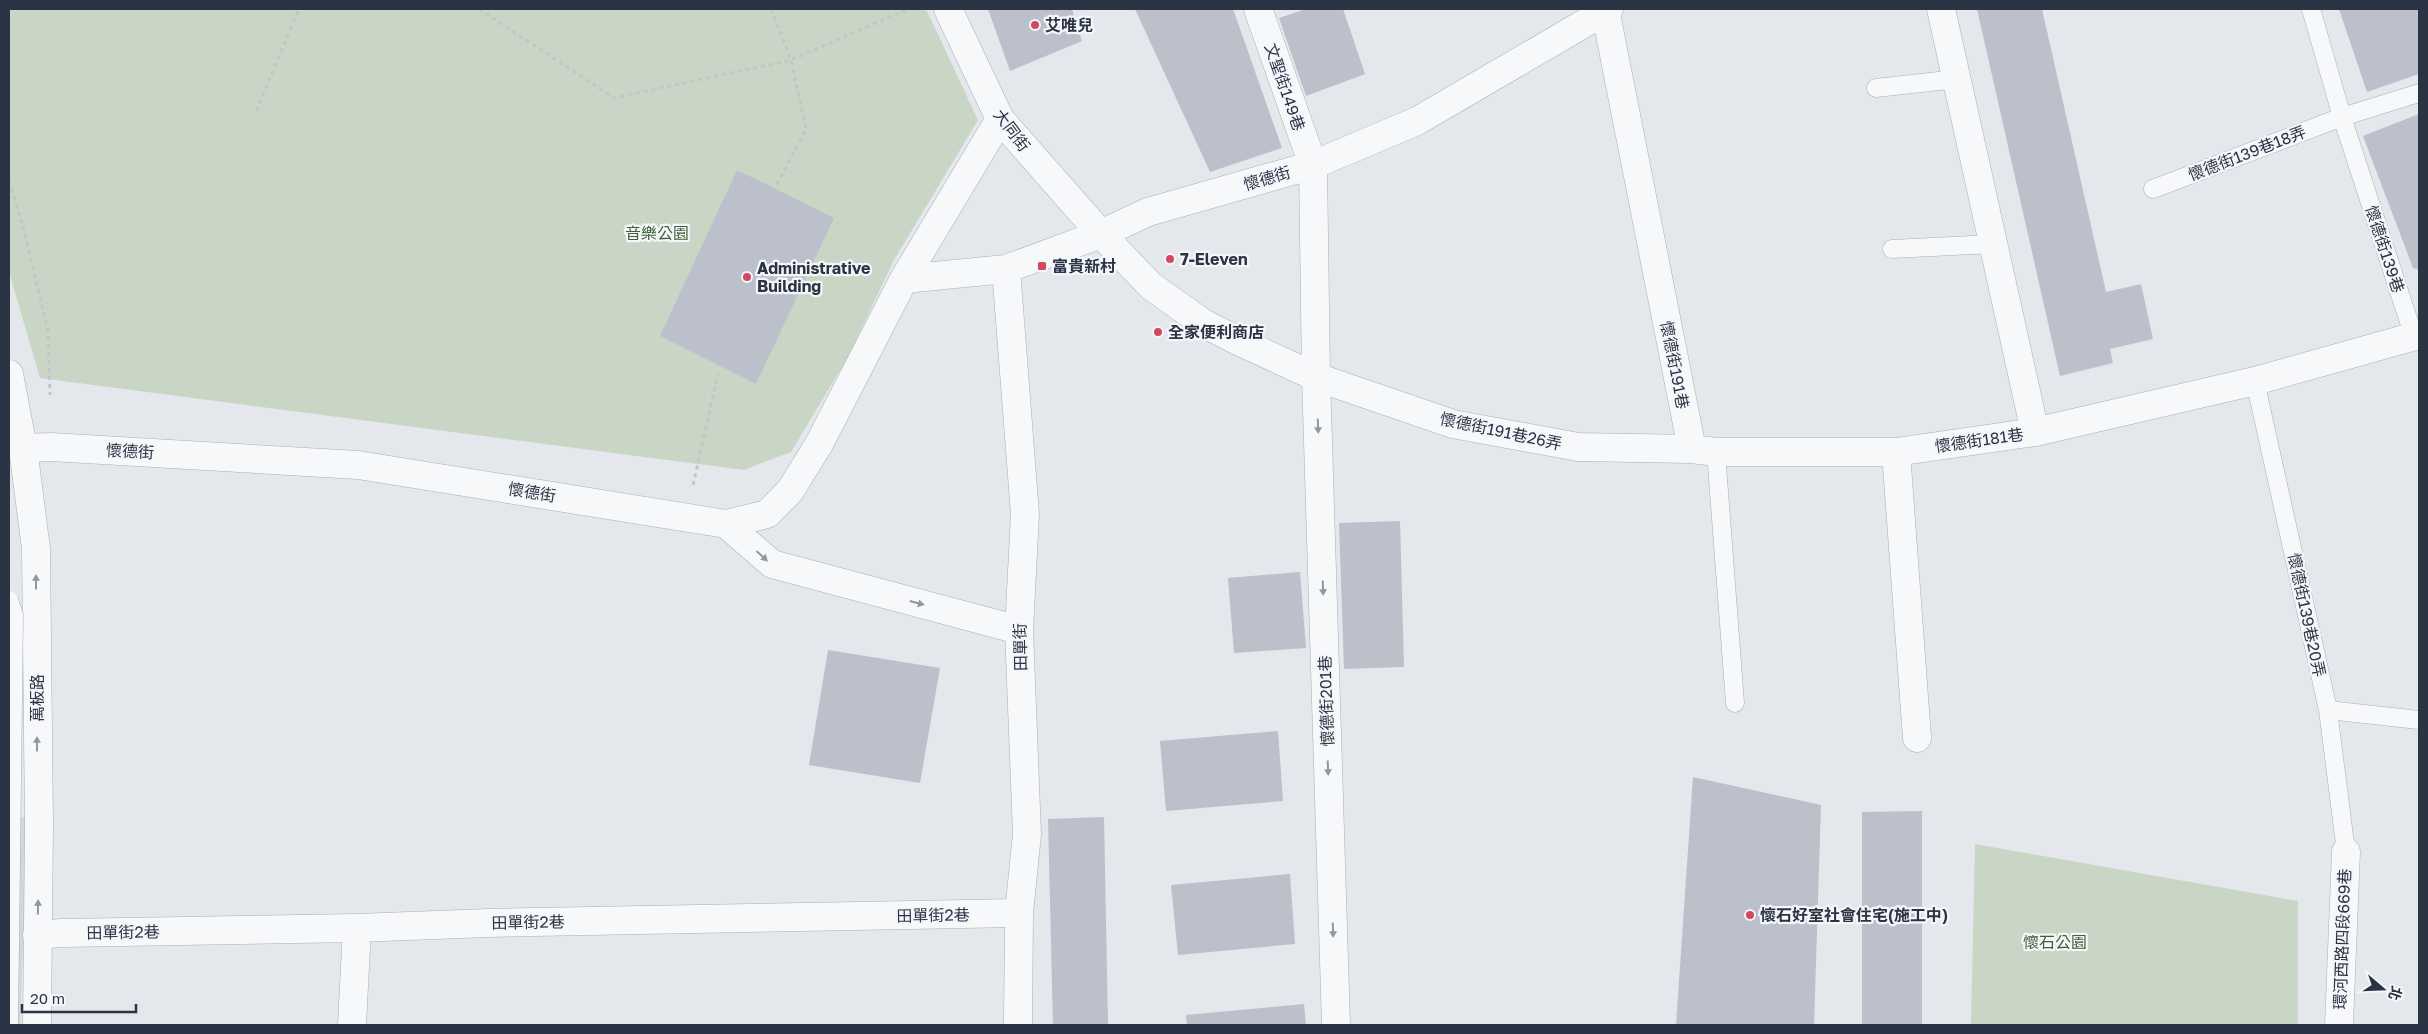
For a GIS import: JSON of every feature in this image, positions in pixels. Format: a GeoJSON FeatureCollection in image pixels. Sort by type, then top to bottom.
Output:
{"type":"FeatureCollection","features":[{"type":"Feature","properties":{"kind":"street","name":"大同街"},"geometry":{"type":"LineString","coordinates":[[948,9],[1000,119],[1101,234],[1151,286],[1203,322],[1238,341],[1316,377]]}},
{"type":"Feature","properties":{"kind":"street","name":"文聖街149巷"},"geometry":{"type":"LineString","coordinates":[[1258,9],[1313,165],[1316,377]]}},
{"type":"Feature","properties":{"kind":"street","name":"懷德街"},"geometry":{"type":"LineString","coordinates":[[904,279],[1006,269],[1101,234],[1148,212],[1313,165],[1417,121],[1606,9]]}},
{"type":"Feature","properties":{"kind":"street","name":"懷德街191巷"},"geometry":{"type":"LineString","coordinates":[[1606,9],[1704,450]]}},
{"type":"Feature","properties":{"kind":"street","name":"懷德街181巷"},"geometry":{"type":"LineString","coordinates":[[1896,452],[2036,432],[1992,244],[1941,9]]}},
{"type":"Feature","properties":{"kind":"street","name":"懷德街"},"geometry":{"type":"LineString","coordinates":[[23,448],[51,447],[358,465],[686,516],[726,524],[767,514],[790,491],[818,444],[904,279],[1000,119]]}},
{"type":"Feature","properties":{"kind":"street","name":"田單街"},"geometry":{"type":"LineString","coordinates":[[1006,269],[1025,514],[1018,630],[1027,834],[1019,913],[1018,1025]]}},
{"type":"Feature","properties":{"kind":"street","name":"懷德街139巷"},"geometry":{"type":"LineString","coordinates":[[2036,432],[2255,381],[2417,336]]}},
{"type":"Feature","properties":{"kind":"street","name":"萬板路"},"geometry":{"type":"LineString","coordinates":[[9,374],[23,448],[36,549],[39,826],[36,1025]]}},
{"type":"Feature","properties":{"kind":"street","name":"懷德街191巷26弄"},"geometry":{"type":"LineString","coordinates":[[1316,377],[1453,424],[1578,448],[1896,452]]}},
{"type":"Feature","properties":{"kind":"street","name":"懷德街201巷"},"geometry":{"type":"LineString","coordinates":[[1316,377],[1336,1025]]}},
{"type":"Feature","properties":{"kind":"street"},"geometry":{"type":"LineString","coordinates":[[1896,452],[1917,738]]}},
{"type":"Feature","properties":{"kind":"street"},"geometry":{"type":"LineString","coordinates":[[726,524],[772,564],[1018,630]]}},
{"type":"Feature","properties":{"kind":"street"},"geometry":{"type":"LineString","coordinates":[[9,682],[37,679]]}},
{"type":"Feature","properties":{"kind":"street","name":"環河西路四段669巷"},"geometry":{"type":"LineString","coordinates":[[2339,1025],[2346,852]]}},
{"type":"Feature","properties":{"kind":"street","name":"田單街2巷"},"geometry":{"type":"LineString","coordinates":[[37,935],[62,932],[356,928],[488,923],[1019,913]]}},
{"type":"Feature","properties":{"kind":"street"},"geometry":{"type":"LineString","coordinates":[[352,1025],[356,928]]}},
{"type":"Feature","properties":{"kind":"lane","name":"懷德街139巷"},"geometry":{"type":"LineString","coordinates":[[2311,9],[2342,117],[2417,336]]}},
{"type":"Feature","properties":{"kind":"lane"},"geometry":{"type":"LineString","coordinates":[[1876,88],[1957,79]]}},
{"type":"Feature","properties":{"kind":"lane"},"geometry":{"type":"LineString","coordinates":[[2342,117],[2419,93]]}},
{"type":"Feature","properties":{"kind":"lane","name":"懷德街139巷18弄"},"geometry":{"type":"LineString","coordinates":[[2153,188],[2342,117]]}},
{"type":"Feature","properties":{"kind":"lane"},"geometry":{"type":"LineString","coordinates":[[1892,249],[1992,244]]}},
{"type":"Feature","properties":{"kind":"lane","name":"懷德街139巷20弄"},"geometry":{"type":"LineString","coordinates":[[2255,381],[2328,710],[2346,852]]}},
{"type":"Feature","properties":{"kind":"lane","name":"懷德街191巷"},"geometry":{"type":"LineString","coordinates":[[1704,450],[1735,703]]}},
{"type":"Feature","properties":{"kind":"lane"},"geometry":{"type":"LineString","coordinates":[[9,600],[14,615],[9,1025]]}},
{"type":"Feature","properties":{"kind":"lane"},"geometry":{"type":"LineString","coordinates":[[2328,710],[2419,720]]}},
{"type":"Feature","properties":{"kind":"path"},"geometry":{"type":"LineString","coordinates":[[256,111],[299,9]]}},
{"type":"Feature","properties":{"kind":"path"},"geometry":{"type":"LineString","coordinates":[[479,9],[614,98],[791,60],[908,9]]}},
{"type":"Feature","properties":{"kind":"path"},"geometry":{"type":"LineString","coordinates":[[771,9],[791,60],[806,130],[775,188]]}},
{"type":"Feature","properties":{"kind":"path"},"geometry":{"type":"LineString","coordinates":[[9,181],[23,226],[48,331],[51,447]]}},
{"type":"Feature","properties":{"kind":"path"},"geometry":{"type":"LineString","coordinates":[[686,516],[718,374]]}},
{"type":"Feature","properties":{"kind":"shaded area"},"geometry":{"type":"Polygon","coordinates":[[[28,817],[20,1025],[9,1025],[9,818],[28,817]]]}},
{"type":"Feature","properties":{"kind":"green space","name":"音樂公園"},"geometry":{"type":"Polygon","coordinates":[[[9,9],[926,9],[978,120],[894,260],[848,357],[791,452],[744,470],[40,378],[9,272],[9,9]]]}},
{"type":"Feature","properties":{"kind":"green space","name":"懷石公園"},"geometry":{"type":"Polygon","coordinates":[[[1975,844],[2298,901],[2298,1025],[1971,1025],[1975,844]]]}},
{"type":"Feature","properties":{"kind":"building","name":"艾唯兒"},"geometry":{"type":"Polygon","coordinates":[[[988,9],[1072,9],[1082,41],[1010,71],[988,9]]]}},
{"type":"Feature","properties":{"kind":"building"},"geometry":{"type":"Polygon","coordinates":[[[1135,9],[1233,9],[1282,148],[1210,172],[1135,9]]]}},
{"type":"Feature","properties":{"kind":"building"},"geometry":{"type":"Polygon","coordinates":[[[1306,9],[1343,9],[1365,74],[1306,96],[1279,18],[1306,9]]]}},
{"type":"Feature","properties":{"kind":"building"},"geometry":{"type":"Polygon","coordinates":[[[1977,9],[2042,9],[2106,292],[2141,284],[2153,339],[2110,349],[2113,363],[2060,376],[1977,9]]]}},
{"type":"Feature","properties":{"kind":"building"},"geometry":{"type":"Polygon","coordinates":[[[2339,9],[2419,9],[2419,74],[2367,92],[2339,9]]]}},
{"type":"Feature","properties":{"kind":"building"},"geometry":{"type":"Polygon","coordinates":[[[2419,114],[2419,270],[2413,268],[2363,136],[2419,114]]]}},
{"type":"Feature","properties":{"kind":"building","name":"Administrative Building"},"geometry":{"type":"Polygon","coordinates":[[[737,170],[834,218],[756,384],[660,336],[737,170]]]}},
{"type":"Feature","properties":{"kind":"building"},"geometry":{"type":"Polygon","coordinates":[[[1400,521],[1404,667],[1344,669],[1339,523],[1400,521]]]}},
{"type":"Feature","properties":{"kind":"building"},"geometry":{"type":"Polygon","coordinates":[[[1300,572],[1306,648],[1234,653],[1228,578],[1300,572]]]}},
{"type":"Feature","properties":{"kind":"building"},"geometry":{"type":"Polygon","coordinates":[[[828,650],[940,668],[920,783],[809,765],[828,650]]]}},
{"type":"Feature","properties":{"kind":"building"},"geometry":{"type":"Polygon","coordinates":[[[1278,731],[1283,801],[1166,811],[1160,741],[1278,731]]]}},
{"type":"Feature","properties":{"kind":"building","name":"懷石好室社會住宅(施工中)"},"geometry":{"type":"Polygon","coordinates":[[[1693,777],[1821,805],[1814,1025],[1676,1025],[1693,777]]]}},
{"type":"Feature","properties":{"kind":"building"},"geometry":{"type":"Polygon","coordinates":[[[1922,811],[1922,1025],[1862,1025],[1862,812],[1922,811]]]}},
{"type":"Feature","properties":{"kind":"building"},"geometry":{"type":"Polygon","coordinates":[[[1104,817],[1108,1025],[1053,1025],[1048,819],[1104,817]]]}},
{"type":"Feature","properties":{"kind":"building"},"geometry":{"type":"Polygon","coordinates":[[[1290,874],[1295,944],[1178,955],[1171,885],[1290,874]]]}},
{"type":"Feature","properties":{"kind":"building"},"geometry":{"type":"Polygon","coordinates":[[[1304,1004],[1306,1025],[1187,1025],[1186,1015],[1304,1004]]]}},
{"type":"Feature","properties":{"kind":"place","name":"艾唯兒"},"geometry":{"type":"Point","coordinates":[1035,25]}},
{"type":"Feature","properties":{"kind":"place","name":"7-Eleven"},"geometry":{"type":"Point","coordinates":[1170,259]}},
{"type":"Feature","properties":{"kind":"place","name":"富貴新村"},"geometry":{"type":"Point","coordinates":[1042,266]}},
{"type":"Feature","properties":{"kind":"place","name":"Administrative Building"},"geometry":{"type":"Point","coordinates":[747,277]}},
{"type":"Feature","properties":{"kind":"place","name":"全家便利商店"},"geometry":{"type":"Point","coordinates":[1158,332]}},
{"type":"Feature","properties":{"kind":"place","name":"懷石好室社會住宅(施工中)"},"geometry":{"type":"Point","coordinates":[1750,915]}}]}
